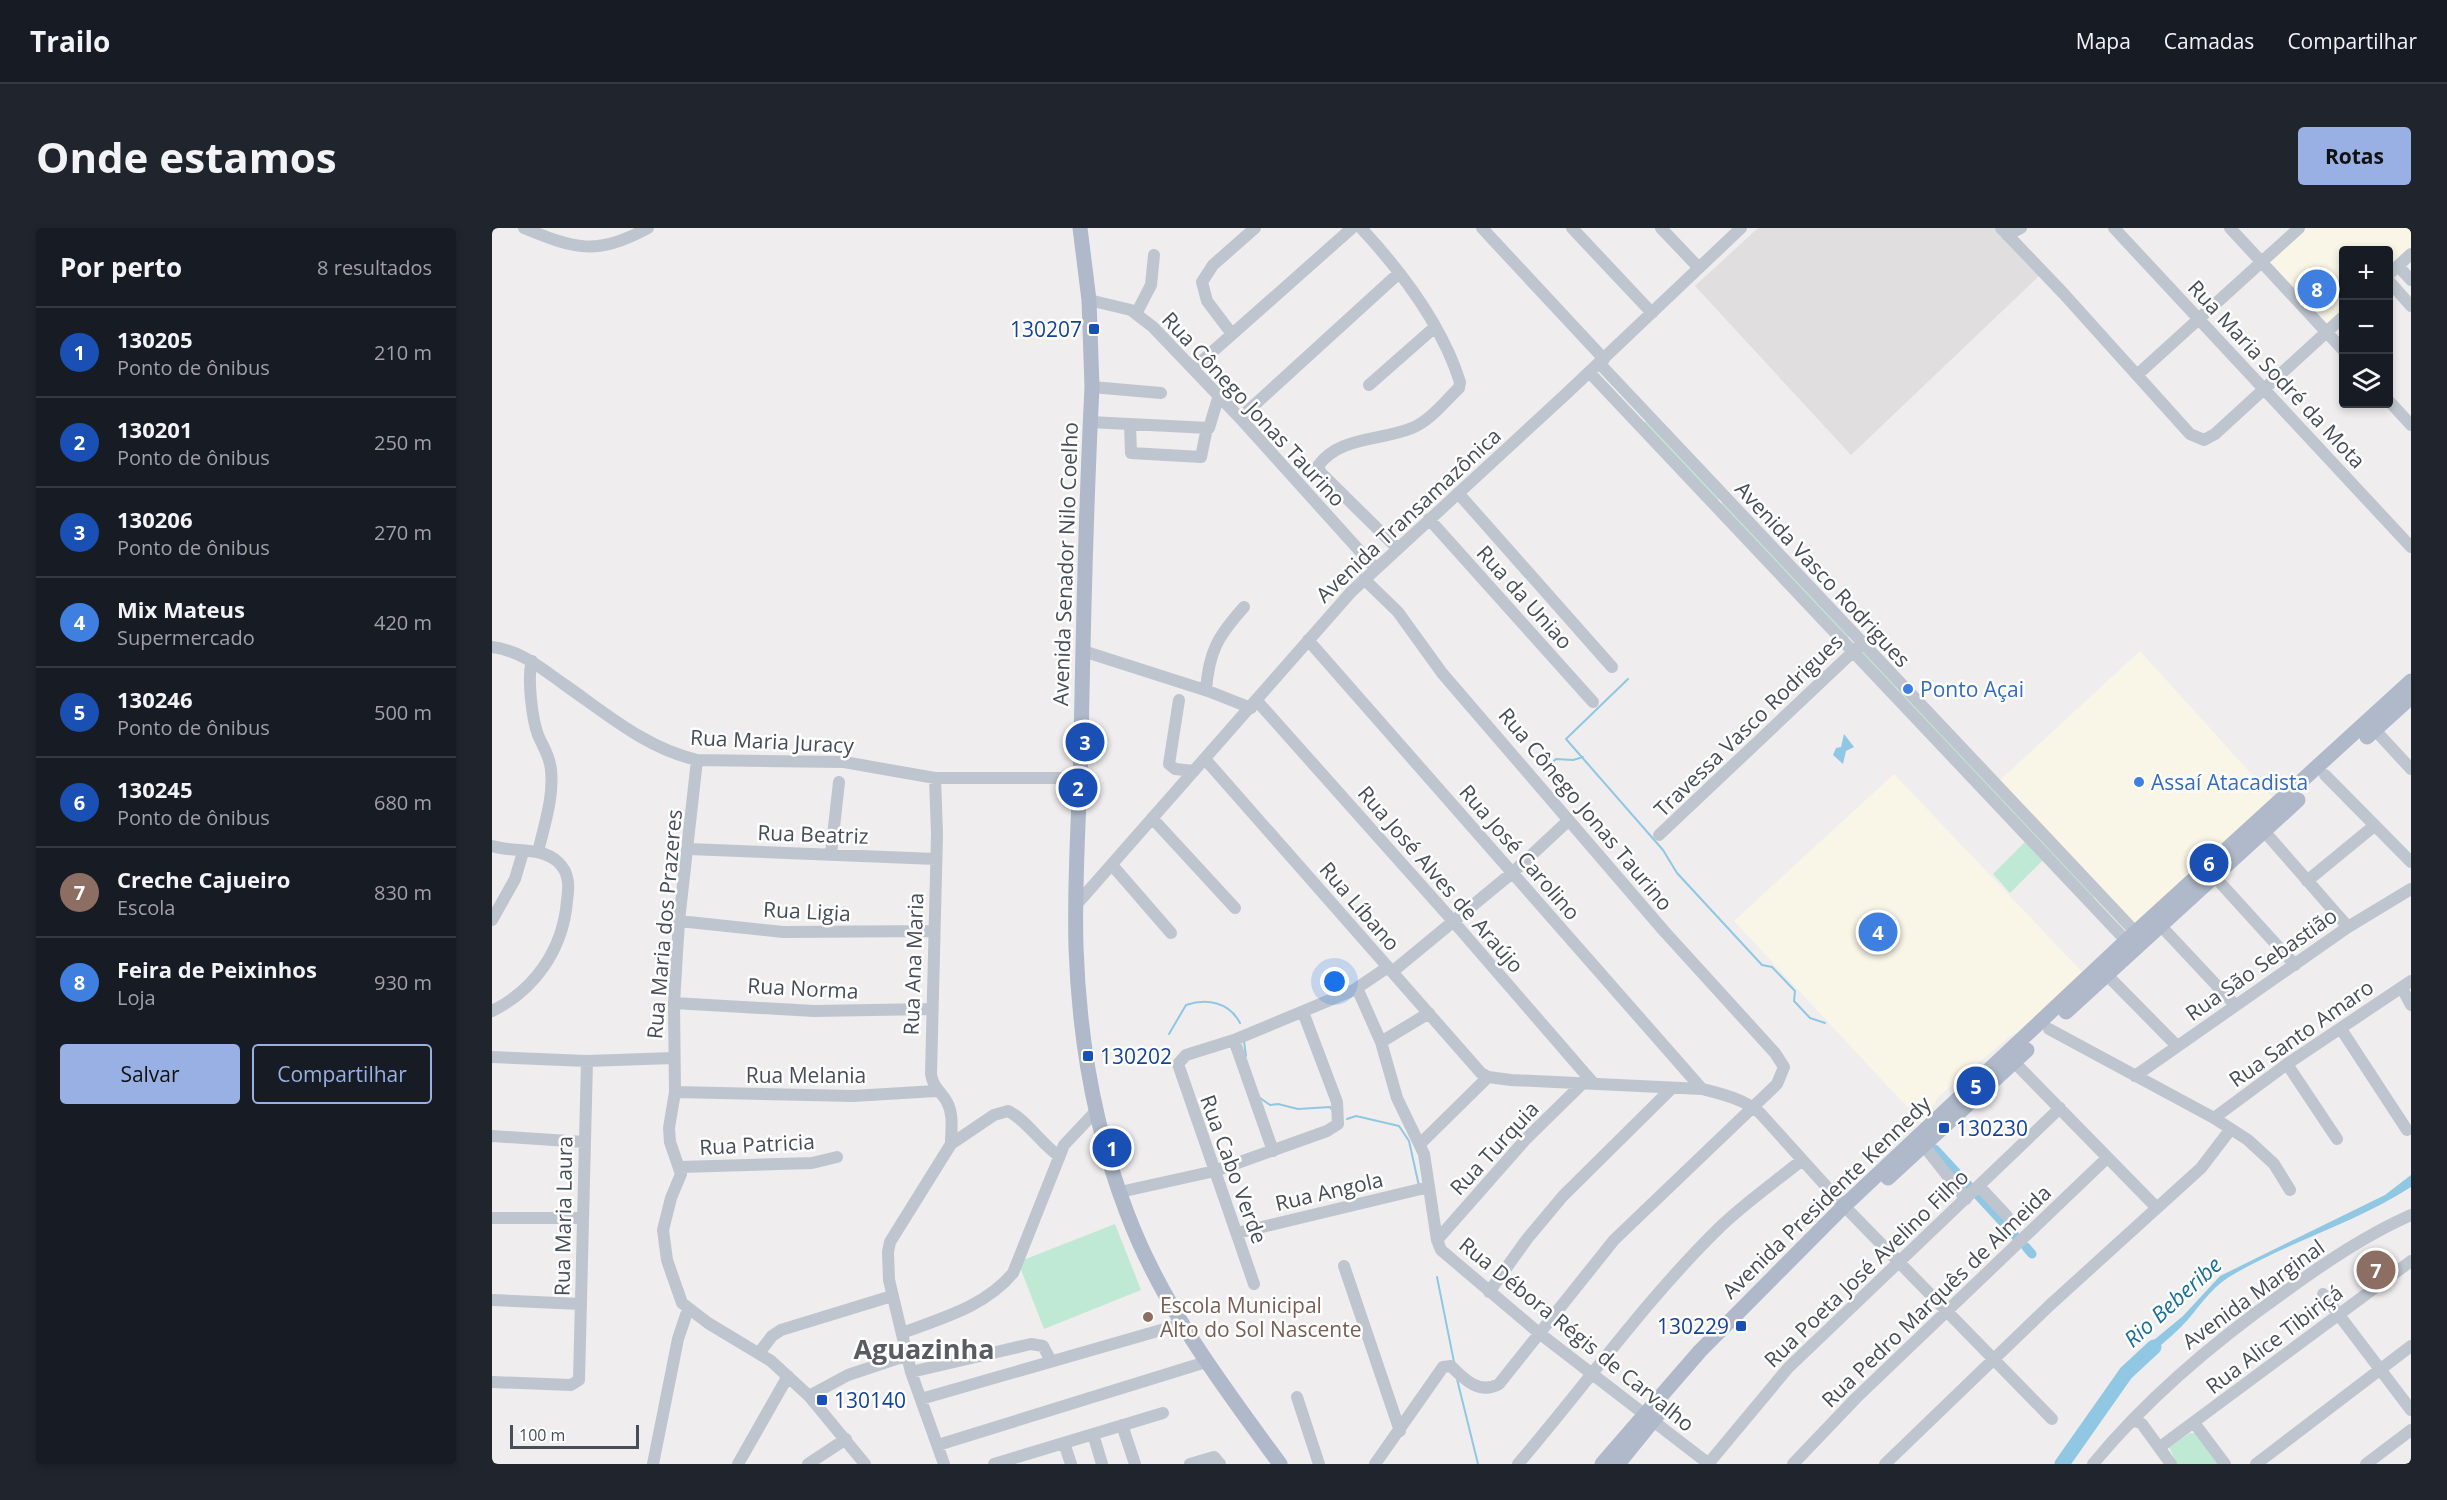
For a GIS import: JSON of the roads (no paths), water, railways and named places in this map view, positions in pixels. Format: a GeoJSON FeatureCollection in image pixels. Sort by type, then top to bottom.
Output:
{"type":"FeatureCollection","features":[{"type":"Feature","properties":{"kind":"main road","name":"Avenida Senador Nilo Coelho"},"geometry":{"type":"LineString","coordinates":[[1080,228],[1089,300],[1092,387],[1076,905],[1076,947],[1084,1034],[1097,1110],[1120,1192],[1134,1230],[1182,1324],[1206,1362],[1280,1464]]}},
{"type":"Feature","properties":{"kind":"main road","name":"Avenida Presidente Kennedy"},"geometry":{"type":"LineString","coordinates":[[1618,1464],[1648,1418],[1708,1342],[2411,681]]}},
{"type":"Feature","properties":{"kind":"main road","name":"Avenida Presidente Kennedy"},"geometry":{"type":"LineString","coordinates":[[1847,1209],[1924,1146],[2014,1062],[2107,975],[2135,940],[2160,926],[2411,697]]}},
{"type":"Feature","properties":{"kind":"main road","name":"Avenida Presidente Kennedy"},"geometry":{"type":"LineString","coordinates":[[1602,1464],[1648,1418]]}},
{"type":"Feature","properties":{"kind":"street"},"geometry":{"type":"LineString","coordinates":[[524,228],[572,246],[589,249],[619,241],[648,228]]}},
{"type":"Feature","properties":{"kind":"street"},"geometry":{"type":"LineString","coordinates":[[1232,334],[1207,301],[1202,282],[1213,266],[1255,228]]}},
{"type":"Feature","properties":{"kind":"street"},"geometry":{"type":"LineString","coordinates":[[1194,368],[1352,228]]}},
{"type":"Feature","properties":{"kind":"street"},"geometry":{"type":"LineString","coordinates":[[1361,228],[1398,274],[1435,327],[1369,385]]}},
{"type":"Feature","properties":{"kind":"street","name":"Avenida Vasco Rodrigues"},"geometry":{"type":"LineString","coordinates":[[1482,228],[1640,418],[1852,652],[2092,906],[2135,940]]}},
{"type":"Feature","properties":{"kind":"street"},"geometry":{"type":"LineString","coordinates":[[1572,228],[1652,313]]}},
{"type":"Feature","properties":{"kind":"street"},"geometry":{"type":"LineString","coordinates":[[1661,228],[1699,268]]}},
{"type":"Feature","properties":{"kind":"street","name":"Avenida Transamazônica"},"geometry":{"type":"LineString","coordinates":[[1076,905],[1364,579],[1597,365],[1741,228]]}},
{"type":"Feature","properties":{"kind":"street","name":"Rua Maria Sodré da Mota"},"geometry":{"type":"LineString","coordinates":[[2114,228],[2411,547]]}},
{"type":"Feature","properties":{"kind":"street"},"geometry":{"type":"LineString","coordinates":[[2230,228],[2339,347]]}},
{"type":"Feature","properties":{"kind":"street"},"geometry":{"type":"LineString","coordinates":[[2137,375],[2200,321],[2261,261],[2299,228]]}},
{"type":"Feature","properties":{"kind":"street"},"geometry":{"type":"LineString","coordinates":[[2012,233],[2190,434],[2204,440],[2216,434],[2339,320]]}},
{"type":"Feature","properties":{"kind":"street"},"geometry":{"type":"LineString","coordinates":[[2393,270],[2411,254]]}},
{"type":"Feature","properties":{"kind":"street"},"geometry":{"type":"LineString","coordinates":[[1136,314],[1151,285],[1154,255]]}},
{"type":"Feature","properties":{"kind":"street"},"geometry":{"type":"LineString","coordinates":[[2398,266],[2411,280]]}},
{"type":"Feature","properties":{"kind":"street"},"geometry":{"type":"LineString","coordinates":[[1240,418],[1398,274]]}},
{"type":"Feature","properties":{"kind":"street"},"geometry":{"type":"LineString","coordinates":[[2393,286],[2411,306]]}},
{"type":"Feature","properties":{"kind":"street","name":"Rua Cônego Jonas Taurino"},"geometry":{"type":"LineString","coordinates":[[1089,300],[1118,305],[1136,314],[1153,327],[1219,395],[1376,568]]}},
{"type":"Feature","properties":{"kind":"street","name":"Rua Cônego Jonas Taurino"},"geometry":{"type":"LineString","coordinates":[[1397,549],[1321,473],[1318,466],[1353,442],[1414,427],[1436,411],[1459,388],[1458,376],[1435,327]]}},
{"type":"Feature","properties":{"kind":"street"},"geometry":{"type":"LineString","coordinates":[[1092,387],[1161,393]]}},
{"type":"Feature","properties":{"kind":"street"},"geometry":{"type":"LineString","coordinates":[[1090,422],[1207,428],[1212,425],[1219,395]]}},
{"type":"Feature","properties":{"kind":"street"},"geometry":{"type":"LineString","coordinates":[[2393,405],[2411,425]]}},
{"type":"Feature","properties":{"kind":"street","name":"Avenida Vasco Rodrigues"},"geometry":{"type":"LineString","coordinates":[[1640,418],[1863,642],[2103,896],[2135,940]]}},
{"type":"Feature","properties":{"kind":"street"},"geometry":{"type":"LineString","coordinates":[[1130,425],[1131,453],[1154,456],[1201,457],[1207,428]]}},
{"type":"Feature","properties":{"kind":"street"},"geometry":{"type":"LineString","coordinates":[[1458,493],[1612,667]]}},
{"type":"Feature","properties":{"kind":"street","name":"Rua da Uniao"},"geometry":{"type":"LineString","coordinates":[[1429,519],[1593,702]]}},
{"type":"Feature","properties":{"kind":"street","name":"Rua Cônego Jonas Taurino"},"geometry":{"type":"LineString","coordinates":[[1364,579],[1398,612],[1442,673],[1664,931],[1782,1061],[1784,1067],[1780,1080],[1752,1106]]}},
{"type":"Feature","properties":{"kind":"street"},"geometry":{"type":"LineString","coordinates":[[1206,690],[1208,665],[1212,651],[1226,627],[1244,607]]}},
{"type":"Feature","properties":{"kind":"street","name":"Rua José Carolino"},"geometry":{"type":"LineString","coordinates":[[1308,640],[1702,1089]]}},
{"type":"Feature","properties":{"kind":"street","name":"Travessa Vasco Rodrigues"},"geometry":{"type":"LineString","coordinates":[[1659,835],[1863,642]]}},
{"type":"Feature","properties":{"kind":"street","name":"Rua Maria Juracy"},"geometry":{"type":"LineString","coordinates":[[492,647],[515,652],[532,662],[640,738],[675,755],[698,760],[844,762],[935,778],[1080,778]]}},
{"type":"Feature","properties":{"kind":"street","name":"Rua José Alves de Araújo"},"geometry":{"type":"LineString","coordinates":[[1083,651],[1254,705],[1453,921],[1588,1084]]}},
{"type":"Feature","properties":{"kind":"street"},"geometry":{"type":"LineString","coordinates":[[532,662],[530,683],[537,732],[548,755],[551,769],[548,808],[538,852]]}},
{"type":"Feature","properties":{"kind":"street"},"geometry":{"type":"LineString","coordinates":[[1179,700],[1169,764],[1175,769],[1194,771]]}},
{"type":"Feature","properties":{"kind":"street"},"geometry":{"type":"LineString","coordinates":[[2375,730],[2411,769]]}},
{"type":"Feature","properties":{"kind":"street","name":"Rua Líbano"},"geometry":{"type":"LineString","coordinates":[[1205,759],[1474,1065],[1488,1077]]}},
{"type":"Feature","properties":{"kind":"street","name":"Rua Maria dos Prazeres"},"geometry":{"type":"LineString","coordinates":[[680,1167],[668,1135],[675,1092],[674,1003],[679,921],[698,760]]}},
{"type":"Feature","properties":{"kind":"street"},"geometry":{"type":"LineString","coordinates":[[2325,775],[2411,861]]}},
{"type":"Feature","properties":{"kind":"street","name":"Rua Ana Maria"},"geometry":{"type":"LineString","coordinates":[[935,778],[936,859],[930,1009],[931,1074],[936,1090],[947,1101],[950,1110],[951,1144]]}},
{"type":"Feature","properties":{"kind":"street"},"geometry":{"type":"LineString","coordinates":[[831,854],[839,782]]}},
{"type":"Feature","properties":{"kind":"street"},"geometry":{"type":"LineString","coordinates":[[1152,818],[1235,908]]}},
{"type":"Feature","properties":{"kind":"street"},"geometry":{"type":"LineString","coordinates":[[1273,1151],[1234,1040],[1357,988],[1390,970],[1512,873],[1569,820]]}},
{"type":"Feature","properties":{"kind":"street"},"geometry":{"type":"LineString","coordinates":[[2307,881],[2374,826]]}},
{"type":"Feature","properties":{"kind":"street"},"geometry":{"type":"LineString","coordinates":[[2264,831],[2348,927]]}},
{"type":"Feature","properties":{"kind":"street"},"geometry":{"type":"LineString","coordinates":[[492,846],[523,852],[538,852],[559,863],[568,879],[564,928],[556,948],[537,975],[517,996],[492,1011]]}},
{"type":"Feature","properties":{"kind":"street","name":"Rua Beatriz"},"geometry":{"type":"LineString","coordinates":[[689,849],[936,859]]}},
{"type":"Feature","properties":{"kind":"street"},"geometry":{"type":"LineString","coordinates":[[492,920],[515,879],[523,852]]}},
{"type":"Feature","properties":{"kind":"street"},"geometry":{"type":"LineString","coordinates":[[1112,865],[1171,933]]}},
{"type":"Feature","properties":{"kind":"street"},"geometry":{"type":"LineString","coordinates":[[2214,876],[2295,965]]}},
{"type":"Feature","properties":{"kind":"street","name":"Rua São Sebastião"},"geometry":{"type":"LineString","coordinates":[[2135,1076],[2348,927],[2411,888]]}},
{"type":"Feature","properties":{"kind":"street"},"geometry":{"type":"LineString","coordinates":[[2092,906],[2103,896]]}},
{"type":"Feature","properties":{"kind":"street","name":"Rua Ligia"},"geometry":{"type":"LineString","coordinates":[[679,921],[783,932],[932,931]]}},
{"type":"Feature","properties":{"kind":"street"},"geometry":{"type":"LineString","coordinates":[[2160,926],[2235,1005]]}},
{"type":"Feature","properties":{"kind":"street"},"geometry":{"type":"LineString","coordinates":[[2107,975],[2177,1046]]}},
{"type":"Feature","properties":{"kind":"street"},"geometry":{"type":"LineString","coordinates":[[2407,984],[2411,1005]]}},
{"type":"Feature","properties":{"kind":"street","name":"Rua Santo Amaro"},"geometry":{"type":"LineString","coordinates":[[1886,1464],[1992,1361],[2201,1168],[2222,1124],[2288,1064],[2407,984]]}},
{"type":"Feature","properties":{"kind":"street","name":"Rua Débora Régis de Carvalho"},"geometry":{"type":"LineString","coordinates":[[1357,988],[1381,1042],[1397,1098],[1420,1144],[1437,1240],[1447,1257],[1592,1375],[1709,1464]]}},
{"type":"Feature","properties":{"kind":"street","name":"Rua Norma"},"geometry":{"type":"LineString","coordinates":[[674,1003],[814,1011],[930,1009]]}},
{"type":"Feature","properties":{"kind":"street"},"geometry":{"type":"LineString","coordinates":[[1120,1192],[1215,1171],[1327,1131],[1339,1121],[1336,1102],[1303,1012]]}},
{"type":"Feature","properties":{"kind":"street"},"geometry":{"type":"LineString","coordinates":[[1381,1042],[1429,1012]]}},
{"type":"Feature","properties":{"kind":"street"},"geometry":{"type":"LineString","coordinates":[[2049,1029],[2222,1124],[2267,1156],[2290,1190]]}},
{"type":"Feature","properties":{"kind":"street"},"geometry":{"type":"LineString","coordinates":[[2341,1029],[2407,1130]]}},
{"type":"Feature","properties":{"kind":"street","name":"Rua Cabo Verde"},"geometry":{"type":"LineString","coordinates":[[1234,1040],[1186,1055],[1177,1067],[1254,1284]]}},
{"type":"Feature","properties":{"kind":"street"},"geometry":{"type":"LineString","coordinates":[[492,1057],[587,1061],[673,1058]]}},
{"type":"Feature","properties":{"kind":"street","name":"Rua Maria Laura"},"geometry":{"type":"LineString","coordinates":[[492,1382],[571,1385],[579,1380],[587,1061]]}},
{"type":"Feature","properties":{"kind":"street"},"geometry":{"type":"LineString","coordinates":[[2014,1062],[2157,1208]]}},
{"type":"Feature","properties":{"kind":"street"},"geometry":{"type":"LineString","coordinates":[[2288,1064],[2337,1139]]}},
{"type":"Feature","properties":{"kind":"street"},"geometry":{"type":"LineString","coordinates":[[1420,1144],[1488,1077],[1702,1089],[1752,1106],[1898,1263],[1992,1361],[2052,1419]]}},
{"type":"Feature","properties":{"kind":"street","name":"Rua Turquia"},"geometry":{"type":"LineString","coordinates":[[1437,1240],[1525,1140],[1588,1084]]}},
{"type":"Feature","properties":{"kind":"street"},"geometry":{"type":"LineString","coordinates":[[1489,1292],[1527,1239],[1563,1196],[1671,1089]]}},
{"type":"Feature","properties":{"kind":"street","name":"Rua Melania"},"geometry":{"type":"LineString","coordinates":[[675,1092],[853,1096],[936,1090]]}},
{"type":"Feature","properties":{"kind":"street"},"geometry":{"type":"LineString","coordinates":[[1375,1464],[1443,1367],[1451,1366],[1464,1379],[1482,1387],[1499,1384],[1614,1240],[1752,1106]]}},
{"type":"Feature","properties":{"kind":"street","name":"Rua Poeta José Avelino Filho"},"geometry":{"type":"LineString","coordinates":[[1709,1464],[1788,1368],[2060,1108]]}},
{"type":"Feature","properties":{"kind":"street"},"geometry":{"type":"LineString","coordinates":[[902,1333],[976,1304],[1003,1285],[1013,1273],[1059,1156],[1072,1134],[1097,1110]]}},
{"type":"Feature","properties":{"kind":"street"},"geometry":{"type":"LineString","coordinates":[[944,1464],[912,1372],[892,1296],[886,1264],[890,1242],[951,1144],[994,1115],[1008,1111],[1016,1115],[1037,1139],[1059,1156]]}},
{"type":"Feature","properties":{"kind":"street"},"geometry":{"type":"LineString","coordinates":[[492,1136],[584,1142]]}},
{"type":"Feature","properties":{"kind":"street"},"geometry":{"type":"LineString","coordinates":[[1924,1146],[1973,1192],[2007,1216]]}},
{"type":"Feature","properties":{"kind":"street","name":"Rua Patricia"},"geometry":{"type":"LineString","coordinates":[[680,1167],[812,1163],[837,1157]]}},
{"type":"Feature","properties":{"kind":"street","name":"Rua Pedro Marquês de Almeida"},"geometry":{"type":"LineString","coordinates":[[1793,1464],[1945,1312],[2027,1237],[2107,1158]]}},
{"type":"Feature","properties":{"kind":"street"},"geometry":{"type":"LineString","coordinates":[[1518,1464],[1635,1321],[1704,1243],[1725,1222],[1802,1160]]}},
{"type":"Feature","properties":{"kind":"street"},"geometry":{"type":"LineString","coordinates":[[680,1167],[680,1181],[671,1198],[663,1230],[672,1280],[682,1303],[759,1353],[788,1376],[809,1396],[846,1439],[861,1463]]}},
{"type":"Feature","properties":{"kind":"street","name":"Rua Angola"},"geometry":{"type":"LineString","coordinates":[[1237,1233],[1429,1187]]}},
{"type":"Feature","properties":{"kind":"street","name":"Avenida Marginal"},"geometry":{"type":"LineString","coordinates":[[2131,1422],[2181,1372],[2233,1328],[2362,1240],[2411,1215]]}},
{"type":"Feature","properties":{"kind":"street"},"geometry":{"type":"LineString","coordinates":[[492,1218],[582,1218]]}},
{"type":"Feature","properties":{"kind":"street","name":"Rua Alice Tibiriçá"},"geometry":{"type":"LineString","coordinates":[[2160,1448],[2411,1261]]}},
{"type":"Feature","properties":{"kind":"street"},"geometry":{"type":"LineString","coordinates":[[1344,1266],[1400,1431]]}},
{"type":"Feature","properties":{"kind":"street"},"geometry":{"type":"LineString","coordinates":[[2323,1294],[2411,1410]]}},
{"type":"Feature","properties":{"kind":"street"},"geometry":{"type":"LineString","coordinates":[[759,1353],[772,1336],[781,1330],[892,1296]]}},
{"type":"Feature","properties":{"kind":"street"},"geometry":{"type":"LineString","coordinates":[[492,1300],[581,1304]]}},
{"type":"Feature","properties":{"kind":"street"},"geometry":{"type":"LineString","coordinates":[[653,1464],[678,1338],[688,1309]]}},
{"type":"Feature","properties":{"kind":"street"},"geometry":{"type":"LineString","coordinates":[[921,1399],[1182,1324]]}},
{"type":"Feature","properties":{"kind":"street"},"geometry":{"type":"LineString","coordinates":[[912,1372],[1030,1344],[1043,1346],[1051,1361]]}},
{"type":"Feature","properties":{"kind":"street"},"geometry":{"type":"LineString","coordinates":[[2256,1464],[2411,1346]]}},
{"type":"Feature","properties":{"kind":"street"},"geometry":{"type":"LineString","coordinates":[[809,1396],[848,1375],[908,1355]]}},
{"type":"Feature","properties":{"kind":"street"},"geometry":{"type":"LineString","coordinates":[[938,1445],[1206,1362]]}},
{"type":"Feature","properties":{"kind":"street"},"geometry":{"type":"LineString","coordinates":[[738,1464],[788,1376]]}},
{"type":"Feature","properties":{"kind":"street"},"geometry":{"type":"LineString","coordinates":[[1297,1397],[1318,1464]]}},
{"type":"Feature","properties":{"kind":"street"},"geometry":{"type":"LineString","coordinates":[[994,1464],[1034,1458],[1064,1443],[1163,1413]]}},
{"type":"Feature","properties":{"kind":"street"},"geometry":{"type":"LineString","coordinates":[[2093,1464],[2131,1422],[2136,1421],[2142,1424],[2171,1464]]}},
{"type":"Feature","properties":{"kind":"street"},"geometry":{"type":"LineString","coordinates":[[2195,1424],[2225,1464]]}},
{"type":"Feature","properties":{"kind":"street"},"geometry":{"type":"LineString","coordinates":[[1122,1425],[1135,1464]]}},
{"type":"Feature","properties":{"kind":"street"},"geometry":{"type":"LineString","coordinates":[[2366,1464],[2411,1430]]}},
{"type":"Feature","properties":{"kind":"street"},"geometry":{"type":"LineString","coordinates":[[1093,1434],[1102,1464]]}},
{"type":"Feature","properties":{"kind":"street"},"geometry":{"type":"LineString","coordinates":[[808,1464],[846,1439]]}},
{"type":"Feature","properties":{"kind":"street"},"geometry":{"type":"LineString","coordinates":[[1064,1443],[1071,1464]]}},
{"type":"Feature","properties":{"kind":"street"},"geometry":{"type":"LineString","coordinates":[[1190,1464],[1215,1461]]}},
{"type":"Feature","properties":{"kind":"water"},"geometry":{"type":"Polygon","coordinates":[[[1844,734],[1854,747],[1846,751],[1843,764],[1833,755],[1836,748],[1841,747],[1844,734]]]}},
{"type":"Feature","properties":{"kind":"water"},"geometry":{"type":"Polygon","coordinates":[[[2411,1175],[2411,1187],[2389,1200],[2344,1223],[2274,1253],[2229,1277],[2209,1294],[2181,1327],[2162,1344],[2142,1360],[2137,1354],[2183,1316],[2220,1276],[2385,1195],[2411,1175]]]}},
{"type":"Feature","properties":{"kind":"waterway"},"geometry":{"type":"LineString","coordinates":[[1628,679],[1566,739],[1663,850],[1677,873],[1762,965],[1772,967],[1795,991],[1794,1001],[1810,1018],[1825,1023]]}},
{"type":"Feature","properties":{"kind":"waterway"},"geometry":{"type":"LineString","coordinates":[[1544,770],[1556,759],[1573,760],[1583,757]]}},
{"type":"Feature","properties":{"kind":"waterway"},"geometry":{"type":"LineString","coordinates":[[1169,1034],[1186,1005],[1194,1003],[1209,1002],[1224,1006],[1240,1023]]}},
{"type":"Feature","properties":{"kind":"waterway"},"geometry":{"type":"LineString","coordinates":[[1244,1041],[1246,1056]]}},
{"type":"Feature","properties":{"kind":"waterway"},"geometry":{"type":"LineString","coordinates":[[1260,1098],[1270,1105],[1278,1104],[1298,1109],[1330,1107],[1333,1111]]}},
{"type":"Feature","properties":{"kind":"waterway"},"geometry":{"type":"LineString","coordinates":[[1347,1119],[1356,1116],[1399,1126],[1409,1141],[1419,1186]]}},
{"type":"Feature","properties":{"kind":"waterway"},"geometry":{"type":"LineString","coordinates":[[1935,1149],[2019,1240]]}},
{"type":"Feature","properties":{"kind":"waterway"},"geometry":{"type":"LineString","coordinates":[[2026,1247],[2032,1254]]}},
{"type":"Feature","properties":{"kind":"waterway"},"geometry":{"type":"LineString","coordinates":[[1437,1277],[1454,1362]]}},
{"type":"Feature","properties":{"kind":"waterway","name":"Rio Beberibe"},"geometry":{"type":"LineString","coordinates":[[2062,1464],[2126,1373],[2154,1347]]}},
{"type":"Feature","properties":{"kind":"waterway"},"geometry":{"type":"LineString","coordinates":[[1457,1379],[1478,1464]]}},
{"type":"Feature","properties":{"kind":"place","name":"Feira de Peixinhos"},"geometry":{"type":"Point","coordinates":[2317,289]}},
{"type":"Feature","properties":{"kind":"place","name":"130207"},"geometry":{"type":"Point","coordinates":[1094,329]}},
{"type":"Feature","properties":{"kind":"place","name":"Ponto Açai"},"geometry":{"type":"Point","coordinates":[1908,689]}},
{"type":"Feature","properties":{"kind":"place","name":"130206"},"geometry":{"type":"Point","coordinates":[1085,742]}},
{"type":"Feature","properties":{"kind":"place","name":"Assaí Atacadista"},"geometry":{"type":"Point","coordinates":[2139,782]}},
{"type":"Feature","properties":{"kind":"place","name":"130201"},"geometry":{"type":"Point","coordinates":[1078,788]}},
{"type":"Feature","properties":{"kind":"place","name":"130245"},"geometry":{"type":"Point","coordinates":[2209,863]}},
{"type":"Feature","properties":{"kind":"place","name":"Mix Mateus"},"geometry":{"type":"Point","coordinates":[1878,932]}},
{"type":"Feature","properties":{"kind":"place","name":"130202"},"geometry":{"type":"Point","coordinates":[1088,1056]}},
{"type":"Feature","properties":{"kind":"place","name":"130246"},"geometry":{"type":"Point","coordinates":[1976,1086]}},
{"type":"Feature","properties":{"kind":"place","name":"130230"},"geometry":{"type":"Point","coordinates":[1944,1128]}},
{"type":"Feature","properties":{"kind":"place","name":"130205"},"geometry":{"type":"Point","coordinates":[1112,1148]}},
{"type":"Feature","properties":{"kind":"place","name":"Creche Cajueiro"},"geometry":{"type":"Point","coordinates":[2376,1270]}},
{"type":"Feature","properties":{"kind":"place","name":"Escola Municipal Alto do Sol Nascente"},"geometry":{"type":"Point","coordinates":[1148,1317]}},
{"type":"Feature","properties":{"kind":"place","name":"130229"},"geometry":{"type":"Point","coordinates":[1741,1326]}},
{"type":"Feature","properties":{"kind":"place","name":"130140"},"geometry":{"type":"Point","coordinates":[822,1400]}},
{"type":"Feature","properties":{"kind":"district","name":"Aguazinha"},"geometry":{"type":"Point","coordinates":[924,1348]}}]}
